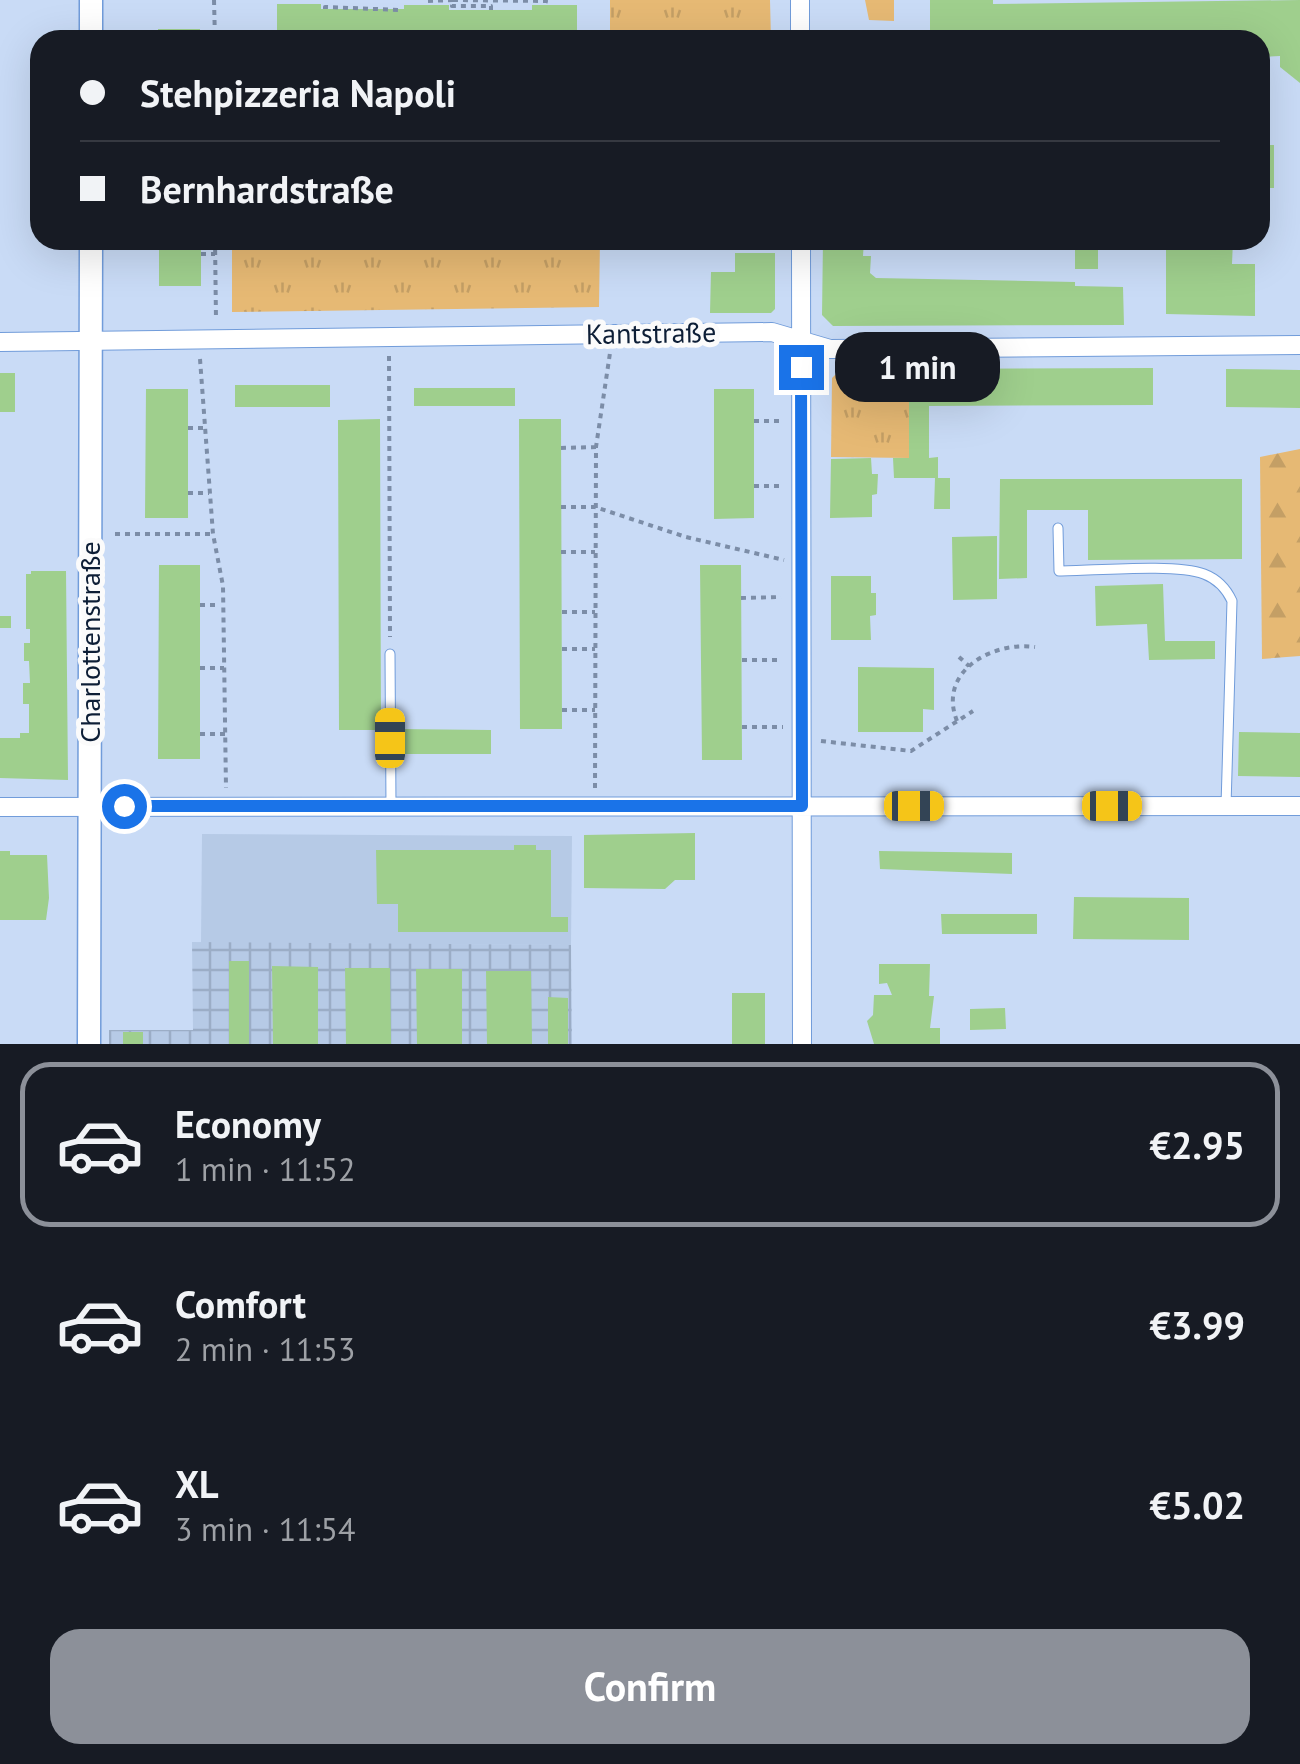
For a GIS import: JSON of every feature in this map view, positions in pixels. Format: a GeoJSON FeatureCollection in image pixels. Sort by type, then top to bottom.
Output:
{"type":"FeatureCollection","features":[{"type":"Feature","properties":{"kind":"street"},"geometry":{"type":"LineString","coordinates":[[91,0],[91,30]]}},
{"type":"Feature","properties":{"kind":"street"},"geometry":{"type":"LineString","coordinates":[[800,0],[800,30]]}},
{"type":"Feature","properties":{"kind":"street","name":"Charlottenstraße"},"geometry":{"type":"LineString","coordinates":[[89,1044],[91,250]]}},
{"type":"Feature","properties":{"kind":"street"},"geometry":{"type":"LineString","coordinates":[[801,250],[802,1044]]}},
{"type":"Feature","properties":{"kind":"street","name":"Kantstraße"},"geometry":{"type":"LineString","coordinates":[[0,342],[772,332],[830,349],[1300,345]]}},
{"type":"Feature","properties":{"kind":"street"},"geometry":{"type":"LineString","coordinates":[[0,806],[1300,806]]}},
{"type":"Feature","properties":{"kind":"lane"},"geometry":{"type":"LineString","coordinates":[[1058,528],[1058,571],[1184,570],[1206,574],[1226,588],[1232,601],[1226,806]]}},
{"type":"Feature","properties":{"kind":"lane"},"geometry":{"type":"LineString","coordinates":[[390,654],[390,806]]}},
{"type":"Feature","properties":{"kind":"path"},"geometry":{"type":"LineString","coordinates":[[214,0],[214,30]]}},
{"type":"Feature","properties":{"kind":"path"},"geometry":{"type":"LineString","coordinates":[[428,0],[546,0],[545,5]]}},
{"type":"Feature","properties":{"kind":"path"},"geometry":{"type":"LineString","coordinates":[[453,0],[452,6],[491,6],[491,10]]}},
{"type":"Feature","properties":{"kind":"path"},"geometry":{"type":"LineString","coordinates":[[325,10],[379,4],[401,10]]}},
{"type":"Feature","properties":{"kind":"path"},"geometry":{"type":"LineString","coordinates":[[216,250],[207,339],[205,428],[213,534],[223,586],[226,806]]}},
{"type":"Feature","properties":{"kind":"path"},"geometry":{"type":"LineString","coordinates":[[201,254],[216,254]]}},
{"type":"Feature","properties":{"kind":"path"},"geometry":{"type":"LineString","coordinates":[[595,806],[596,448],[614,334]]}},
{"type":"Feature","properties":{"kind":"path"},"geometry":{"type":"LineString","coordinates":[[389,337],[390,654]]}},
{"type":"Feature","properties":{"kind":"path"},"geometry":{"type":"LineString","coordinates":[[754,420],[801,420]]}},
{"type":"Feature","properties":{"kind":"path"},"geometry":{"type":"LineString","coordinates":[[188,428],[205,428]]}},
{"type":"Feature","properties":{"kind":"path"},"geometry":{"type":"LineString","coordinates":[[380,446],[390,446]]}},
{"type":"Feature","properties":{"kind":"path"},"geometry":{"type":"LineString","coordinates":[[561,448],[596,448]]}},
{"type":"Feature","properties":{"kind":"path"},"geometry":{"type":"LineString","coordinates":[[754,486],[801,486]]}},
{"type":"Feature","properties":{"kind":"path"},"geometry":{"type":"LineString","coordinates":[[188,493],[210,493]]}},
{"type":"Feature","properties":{"kind":"path"},"geometry":{"type":"LineString","coordinates":[[561,507],[595,507],[686,537],[801,564]]}},
{"type":"Feature","properties":{"kind":"path"},"geometry":{"type":"LineString","coordinates":[[380,511],[390,511]]}},
{"type":"Feature","properties":{"kind":"path"},"geometry":{"type":"LineString","coordinates":[[90,534],[213,534]]}},
{"type":"Feature","properties":{"kind":"path"},"geometry":{"type":"LineString","coordinates":[[380,550],[390,550]]}},
{"type":"Feature","properties":{"kind":"path"},"geometry":{"type":"LineString","coordinates":[[562,552],[595,552]]}},
{"type":"Feature","properties":{"kind":"path"},"geometry":{"type":"LineString","coordinates":[[741,598],[801,597]]}},
{"type":"Feature","properties":{"kind":"path"},"geometry":{"type":"LineString","coordinates":[[200,604],[223,605]]}},
{"type":"Feature","properties":{"kind":"path"},"geometry":{"type":"LineString","coordinates":[[562,612],[595,612]]}},
{"type":"Feature","properties":{"kind":"path"},"geometry":{"type":"LineString","coordinates":[[380,614],[390,614]]}},
{"type":"Feature","properties":{"kind":"path"},"geometry":{"type":"LineString","coordinates":[[957,721],[954,689],[969,666],[987,652],[1004,646],[1035,647]]}},
{"type":"Feature","properties":{"kind":"path"},"geometry":{"type":"LineString","coordinates":[[562,649],[595,649]]}},
{"type":"Feature","properties":{"kind":"path"},"geometry":{"type":"LineString","coordinates":[[959,657],[969,666]]}},
{"type":"Feature","properties":{"kind":"path"},"geometry":{"type":"LineString","coordinates":[[742,660],[802,660]]}},
{"type":"Feature","properties":{"kind":"path"},"geometry":{"type":"LineString","coordinates":[[200,668],[224,668]]}},
{"type":"Feature","properties":{"kind":"path"},"geometry":{"type":"LineString","coordinates":[[562,710],[594,710]]}},
{"type":"Feature","properties":{"kind":"path"},"geometry":{"type":"LineString","coordinates":[[831,742],[911,752],[973,710]]}},
{"type":"Feature","properties":{"kind":"path"},"geometry":{"type":"LineString","coordinates":[[742,728],[802,727]]}},
{"type":"Feature","properties":{"kind":"path"},"geometry":{"type":"LineString","coordinates":[[200,734],[224,734]]}},
{"type":"Feature","properties":{"kind":"shaded area"},"geometry":{"type":"Polygon","coordinates":[[[202,834],[572,836],[571,945],[201,943],[202,834]]]}},
{"type":"Feature","properties":{"kind":"shaded area"},"geometry":{"type":"Polygon","coordinates":[[[192,942],[571,945],[572,1044],[109,1044],[109,1030],[193,1030],[192,942]]]}},
{"type":"Feature","properties":{"kind":"green space"},"geometry":{"type":"Polygon","coordinates":[[[610,0],[770,0],[771,30],[610,30],[610,0]]]}},
{"type":"Feature","properties":{"kind":"green space"},"geometry":{"type":"Polygon","coordinates":[[[865,0],[894,0],[894,21],[869,20],[865,0]]]}},
{"type":"Feature","properties":{"kind":"green space"},"geometry":{"type":"Polygon","coordinates":[[[232,250],[600,250],[599,307],[232,312],[232,250]]]}},
{"type":"Feature","properties":{"kind":"green space"},"geometry":{"type":"Polygon","coordinates":[[[909,369],[909,458],[831,457],[832,378],[839,371],[909,369]]]}},
{"type":"Feature","properties":{"kind":"green space"},"geometry":{"type":"Polygon","coordinates":[[[1300,449],[1300,656],[1262,659],[1260,457],[1300,449]]]}},
{"type":"Feature","properties":{"kind":"building"},"geometry":{"type":"Polygon","coordinates":[[[930,0],[993,0],[993,4],[1300,0],[1300,83],[1280,67],[1280,56],[1270,56],[1270,30],[930,30],[930,0]]]}},
{"type":"Feature","properties":{"kind":"building"},"geometry":{"type":"Polygon","coordinates":[[[277,4],[321,4],[321,9],[449,5],[449,10],[532,10],[532,5],[577,5],[577,30],[277,30],[277,4]]]}},
{"type":"Feature","properties":{"kind":"building"},"geometry":{"type":"Polygon","coordinates":[[[1270,145],[1274,145],[1274,188],[1270,188],[1270,145]]]}},
{"type":"Feature","properties":{"kind":"building"},"geometry":{"type":"Polygon","coordinates":[[[159,250],[201,250],[201,286],[159,286],[159,250]]]}},
{"type":"Feature","properties":{"kind":"building"},"geometry":{"type":"Polygon","coordinates":[[[823,250],[863,250],[863,256],[871,256],[870,273],[876,278],[1075,282],[1075,286],[1123,287],[1124,325],[833,326],[822,315],[823,250]]]}},
{"type":"Feature","properties":{"kind":"building"},"geometry":{"type":"Polygon","coordinates":[[[1075,250],[1098,250],[1098,269],[1075,269],[1075,250]]]}},
{"type":"Feature","properties":{"kind":"building"},"geometry":{"type":"Polygon","coordinates":[[[1166,250],[1233,250],[1232,264],[1255,264],[1255,316],[1166,314],[1166,250]]]}},
{"type":"Feature","properties":{"kind":"building"},"geometry":{"type":"Polygon","coordinates":[[[735,253],[775,253],[775,309],[771,313],[710,313],[711,272],[735,272],[735,253]]]}},
{"type":"Feature","properties":{"kind":"building"},"geometry":{"type":"Polygon","coordinates":[[[1153,368],[1153,405],[929,406],[929,458],[938,457],[938,478],[894,478],[893,458],[909,458],[909,369],[1153,368]]]}},
{"type":"Feature","properties":{"kind":"building"},"geometry":{"type":"Polygon","coordinates":[[[1226,369],[1300,370],[1300,408],[1226,407],[1226,369]]]}},
{"type":"Feature","properties":{"kind":"building"},"geometry":{"type":"Polygon","coordinates":[[[0,373],[15,373],[15,412],[0,412],[0,373]]]}},
{"type":"Feature","properties":{"kind":"building"},"geometry":{"type":"Polygon","coordinates":[[[235,385],[330,385],[330,407],[235,407],[235,385]]]}},
{"type":"Feature","properties":{"kind":"building"},"geometry":{"type":"Polygon","coordinates":[[[414,388],[515,388],[515,406],[414,406],[414,388]]]}},
{"type":"Feature","properties":{"kind":"building"},"geometry":{"type":"Polygon","coordinates":[[[146,389],[188,389],[188,518],[145,518],[146,389]]]}},
{"type":"Feature","properties":{"kind":"building"},"geometry":{"type":"Polygon","coordinates":[[[714,389],[754,389],[754,518],[714,519],[714,389]]]}},
{"type":"Feature","properties":{"kind":"building"},"geometry":{"type":"Polygon","coordinates":[[[380,419],[381,730],[339,730],[338,420],[380,419]]]}},
{"type":"Feature","properties":{"kind":"building"},"geometry":{"type":"Polygon","coordinates":[[[519,419],[561,419],[562,729],[520,729],[519,419]]]}},
{"type":"Feature","properties":{"kind":"building"},"geometry":{"type":"Polygon","coordinates":[[[871,458],[872,474],[878,474],[877,494],[872,495],[872,517],[830,518],[831,459],[871,458]]]}},
{"type":"Feature","properties":{"kind":"building"},"geometry":{"type":"Polygon","coordinates":[[[935,478],[950,478],[950,509],[934,509],[935,478]]]}},
{"type":"Feature","properties":{"kind":"building"},"geometry":{"type":"Polygon","coordinates":[[[1000,479],[1242,479],[1242,559],[1088,560],[1088,510],[1027,510],[1027,578],[999,579],[1000,479]]]}},
{"type":"Feature","properties":{"kind":"building"},"geometry":{"type":"Polygon","coordinates":[[[997,536],[997,599],[953,600],[952,537],[997,536]]]}},
{"type":"Feature","properties":{"kind":"building"},"geometry":{"type":"Polygon","coordinates":[[[159,565],[200,565],[200,759],[158,759],[159,565]]]}},
{"type":"Feature","properties":{"kind":"building"},"geometry":{"type":"Polygon","coordinates":[[[700,565],[741,565],[742,760],[702,760],[700,565]]]}},
{"type":"Feature","properties":{"kind":"building"},"geometry":{"type":"Polygon","coordinates":[[[66,571],[68,780],[0,778],[0,738],[20,738],[20,733],[29,733],[29,704],[23,704],[23,683],[30,683],[24,643],[30,643],[30,629],[26,629],[26,574],[66,571]]]}},
{"type":"Feature","properties":{"kind":"building"},"geometry":{"type":"Polygon","coordinates":[[[831,576],[871,576],[876,615],[870,616],[871,640],[831,640],[831,576]]]}},
{"type":"Feature","properties":{"kind":"building"},"geometry":{"type":"Polygon","coordinates":[[[1163,584],[1165,641],[1215,641],[1215,659],[1149,660],[1147,624],[1096,626],[1095,586],[1163,584]]]}},
{"type":"Feature","properties":{"kind":"building"},"geometry":{"type":"Polygon","coordinates":[[[0,616],[11,616],[11,628],[0,628],[0,616]]]}},
{"type":"Feature","properties":{"kind":"building"},"geometry":{"type":"Polygon","coordinates":[[[858,667],[934,668],[934,710],[923,709],[923,732],[858,732],[858,667]]]}},
{"type":"Feature","properties":{"kind":"building"},"geometry":{"type":"Polygon","coordinates":[[[396,729],[491,730],[491,754],[396,754],[396,729]]]}},
{"type":"Feature","properties":{"kind":"building"},"geometry":{"type":"Polygon","coordinates":[[[1239,732],[1300,733],[1300,777],[1238,776],[1239,732]]]}},
{"type":"Feature","properties":{"kind":"building"},"geometry":{"type":"Polygon","coordinates":[[[695,833],[695,880],[675,880],[665,889],[584,888],[584,835],[695,833]]]}},
{"type":"Feature","properties":{"kind":"building"},"geometry":{"type":"Polygon","coordinates":[[[514,845],[551,850],[551,917],[568,917],[568,932],[398,932],[398,904],[377,904],[376,850],[514,850],[514,845]]]}},
{"type":"Feature","properties":{"kind":"building"},"geometry":{"type":"Polygon","coordinates":[[[0,851],[10,851],[10,855],[47,855],[46,920],[0,920],[0,851]]]}},
{"type":"Feature","properties":{"kind":"building"},"geometry":{"type":"Polygon","coordinates":[[[879,851],[1012,853],[1012,874],[880,869],[879,851]]]}},
{"type":"Feature","properties":{"kind":"building"},"geometry":{"type":"Polygon","coordinates":[[[1074,897],[1189,898],[1189,940],[1073,939],[1074,897]]]}},
{"type":"Feature","properties":{"kind":"building"},"geometry":{"type":"Polygon","coordinates":[[[941,914],[1037,914],[1037,934],[942,934],[941,914]]]}},
{"type":"Feature","properties":{"kind":"building"},"geometry":{"type":"Polygon","coordinates":[[[229,961],[249,961],[249,1044],[229,1044],[229,961]]]}},
{"type":"Feature","properties":{"kind":"building"},"geometry":{"type":"Polygon","coordinates":[[[879,964],[930,964],[929,996],[934,996],[930,1028],[940,1028],[940,1044],[874,1044],[867,1021],[873,1015],[874,995],[892,995],[887,983],[879,984],[879,964]]]}},
{"type":"Feature","properties":{"kind":"building"},"geometry":{"type":"Polygon","coordinates":[[[272,966],[318,967],[318,1044],[273,1044],[272,966]]]}},
{"type":"Feature","properties":{"kind":"building"},"geometry":{"type":"Polygon","coordinates":[[[345,968],[390,968],[391,1044],[346,1044],[345,968]]]}},
{"type":"Feature","properties":{"kind":"building"},"geometry":{"type":"Polygon","coordinates":[[[416,969],[462,969],[462,1044],[417,1044],[416,969]]]}},
{"type":"Feature","properties":{"kind":"building"},"geometry":{"type":"Polygon","coordinates":[[[486,971],[531,971],[532,1044],[487,1044],[486,971]]]}},
{"type":"Feature","properties":{"kind":"building"},"geometry":{"type":"Polygon","coordinates":[[[732,993],[765,993],[765,1044],[732,1044],[732,993]]]}},
{"type":"Feature","properties":{"kind":"building"},"geometry":{"type":"Polygon","coordinates":[[[548,997],[568,998],[568,1044],[548,1044],[548,997]]]}},
{"type":"Feature","properties":{"kind":"building"},"geometry":{"type":"Polygon","coordinates":[[[1005,1008],[1006,1029],[970,1030],[970,1009],[1005,1008]]]}},
{"type":"Feature","properties":{"kind":"building"},"geometry":{"type":"Polygon","coordinates":[[[123,1032],[143,1032],[143,1044],[123,1044],[123,1032]]]}},
{"type":"Feature","properties":{"kind":"route"},"geometry":{"type":"LineString","coordinates":[[124,806],[802,806],[801,367]]}}]}
